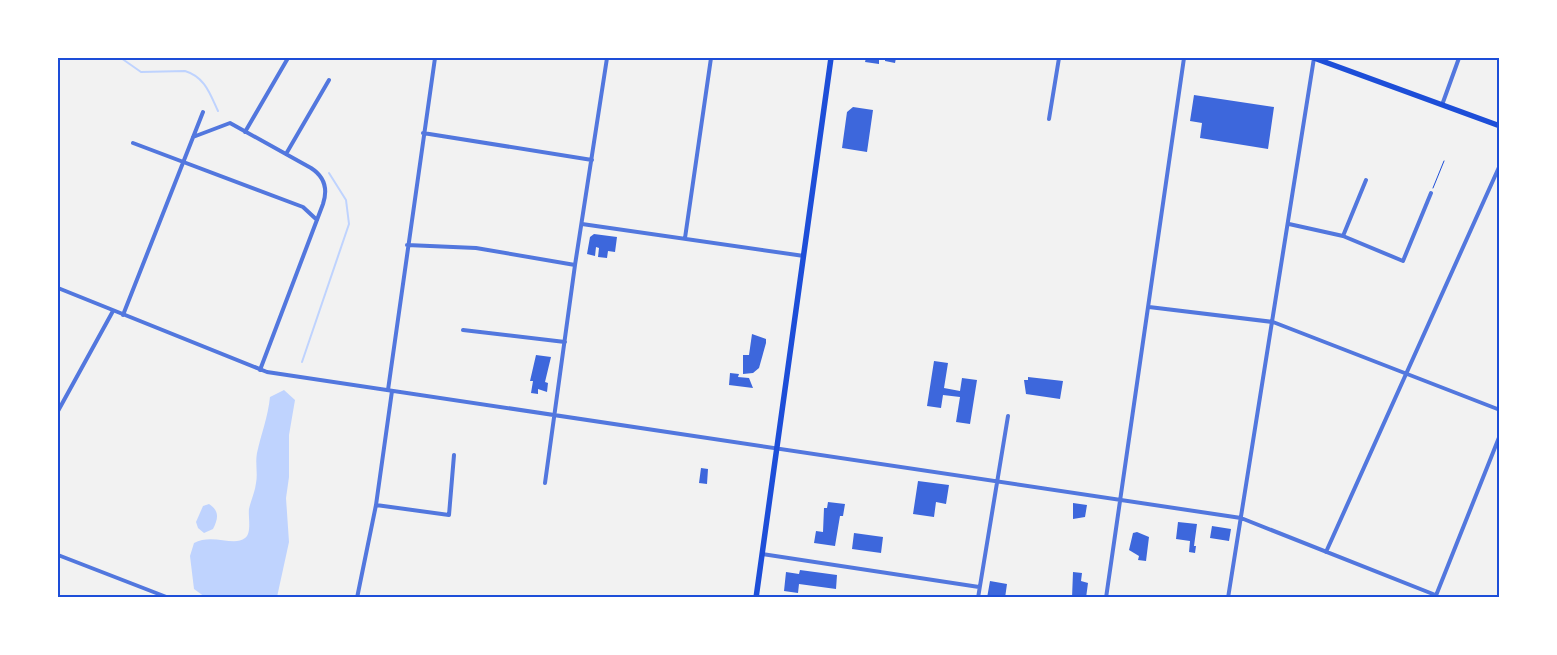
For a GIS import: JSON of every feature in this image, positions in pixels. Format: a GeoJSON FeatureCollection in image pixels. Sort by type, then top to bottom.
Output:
{"type":"FeatureCollection","features":[{"type":"Feature","properties":{"kind":"main road"},"geometry":{"type":"LineString","coordinates":[[756,598],[831,58]]}},
{"type":"Feature","properties":{"kind":"main road"},"geometry":{"type":"LineString","coordinates":[[1314,58],[1500,126]]}},
{"type":"Feature","properties":{"kind":"street"},"geometry":{"type":"LineString","coordinates":[[246,132],[288,58]]}},
{"type":"Feature","properties":{"kind":"street"},"geometry":{"type":"LineString","coordinates":[[357,598],[376,505],[407,245],[435,58]]}},
{"type":"Feature","properties":{"kind":"street"},"geometry":{"type":"LineString","coordinates":[[545,483],[575,265],[607,58]]}},
{"type":"Feature","properties":{"kind":"street"},"geometry":{"type":"LineString","coordinates":[[685,238],[711,58]]}},
{"type":"Feature","properties":{"kind":"street"},"geometry":{"type":"LineString","coordinates":[[1049,119],[1059,58]]}},
{"type":"Feature","properties":{"kind":"street"},"geometry":{"type":"LineString","coordinates":[[1106,598],[1184,58]]}},
{"type":"Feature","properties":{"kind":"street"},"geometry":{"type":"LineString","coordinates":[[1228,598],[1314,58]]}},
{"type":"Feature","properties":{"kind":"street"},"geometry":{"type":"LineString","coordinates":[[1442,105],[1458,58]]}},
{"type":"Feature","properties":{"kind":"street"},"geometry":{"type":"LineString","coordinates":[[286,154],[329,80]]}},
{"type":"Feature","properties":{"kind":"street"},"geometry":{"type":"LineString","coordinates":[[123,316],[194,137],[202,112]]}},
{"type":"Feature","properties":{"kind":"street"},"geometry":{"type":"LineString","coordinates":[[194,137],[230,122],[320,174],[324,182],[326,197],[260,370]]}},
{"type":"Feature","properties":{"kind":"street"},"geometry":{"type":"LineString","coordinates":[[423,133],[592,160]]}},
{"type":"Feature","properties":{"kind":"street"},"geometry":{"type":"LineString","coordinates":[[133,143],[302,207],[317,220]]}},
{"type":"Feature","properties":{"kind":"street"},"geometry":{"type":"LineString","coordinates":[[1326,552],[1500,165]]}},
{"type":"Feature","properties":{"kind":"street"},"geometry":{"type":"LineString","coordinates":[[1343,236],[1366,180]]}},
{"type":"Feature","properties":{"kind":"street"},"geometry":{"type":"LineString","coordinates":[[1289,224],[1343,236],[1403,261],[1430,193]]}},
{"type":"Feature","properties":{"kind":"street"},"geometry":{"type":"LineString","coordinates":[[582,224],[804,256]]}},
{"type":"Feature","properties":{"kind":"street"},"geometry":{"type":"LineString","coordinates":[[407,245],[476,248],[575,265]]}},
{"type":"Feature","properties":{"kind":"street"},"geometry":{"type":"LineString","coordinates":[[58,288],[260,370],[777,450],[997,480],[1241,518],[1443,598]]}},
{"type":"Feature","properties":{"kind":"street"},"geometry":{"type":"LineString","coordinates":[[1148,306],[1273,322],[1500,410]]}},
{"type":"Feature","properties":{"kind":"street"},"geometry":{"type":"LineString","coordinates":[[58,411],[113,311]]}},
{"type":"Feature","properties":{"kind":"street"},"geometry":{"type":"LineString","coordinates":[[463,330],[565,342]]}},
{"type":"Feature","properties":{"kind":"street"},"geometry":{"type":"LineString","coordinates":[[978,598],[1008,416]]}},
{"type":"Feature","properties":{"kind":"street"},"geometry":{"type":"LineString","coordinates":[[1436,596],[1500,435]]}},
{"type":"Feature","properties":{"kind":"street"},"geometry":{"type":"LineString","coordinates":[[376,505],[449,515],[454,455]]}},
{"type":"Feature","properties":{"kind":"street"},"geometry":{"type":"LineString","coordinates":[[58,554],[169,598]]}},
{"type":"Feature","properties":{"kind":"street"},"geometry":{"type":"LineString","coordinates":[[762,554],[979,587]]}},
{"type":"Feature","properties":{"kind":"path"},"geometry":{"type":"LineString","coordinates":[[1430,193],[1444,162]]}},
{"type":"Feature","properties":{"kind":"water"},"geometry":{"type":"Polygon","coordinates":[[[284,390],[295,400],[289,435],[289,477],[286,498],[289,542],[277,597],[205,597],[194,589],[190,556],[194,543],[208,539],[235,541],[247,536],[249,509],[257,479],[257,453],[270,397],[284,390]]]}},
{"type":"Feature","properties":{"kind":"water"},"geometry":{"type":"Polygon","coordinates":[[[209,504],[215,509],[217,519],[213,529],[204,533],[198,528],[196,522],[203,506],[209,504]]]}},
{"type":"Feature","properties":{"kind":"building"},"geometry":{"type":"Polygon","coordinates":[[[866,58],[879,59],[879,64],[865,62],[866,58]]]}},
{"type":"Feature","properties":{"kind":"building"},"geometry":{"type":"Polygon","coordinates":[[[885,58],[896,58],[895,63],[885,61],[885,58]]]}},
{"type":"Feature","properties":{"kind":"building"},"geometry":{"type":"Polygon","coordinates":[[[1194,95],[1274,107],[1268,149],[1200,138],[1202,123],[1190,121],[1194,95]]]}},
{"type":"Feature","properties":{"kind":"building"},"geometry":{"type":"Polygon","coordinates":[[[853,107],[873,110],[867,152],[842,148],[847,112],[853,107]]]}},
{"type":"Feature","properties":{"kind":"building"},"geometry":{"type":"Polygon","coordinates":[[[594,234],[617,237],[615,252],[608,251],[607,258],[598,257],[599,248],[596,247],[595,256],[587,254],[590,237],[594,234]]]}},
{"type":"Feature","properties":{"kind":"building"},"geometry":{"type":"Polygon","coordinates":[[[752,334],[766,339],[766,343],[759,368],[753,373],[743,374],[743,355],[749,355],[752,334]]]}},
{"type":"Feature","properties":{"kind":"building"},"geometry":{"type":"Polygon","coordinates":[[[536,355],[551,357],[545,382],[548,383],[547,392],[538,389],[538,394],[531,393],[533,381],[530,381],[536,355]]]}},
{"type":"Feature","properties":{"kind":"building"},"geometry":{"type":"Polygon","coordinates":[[[934,361],[948,363],[944,388],[960,391],[962,378],[977,380],[970,424],[956,422],[960,397],[943,395],[941,408],[927,406],[934,361]]]}},
{"type":"Feature","properties":{"kind":"building"},"geometry":{"type":"Polygon","coordinates":[[[730,373],[739,374],[738,377],[749,378],[753,388],[729,385],[730,373]]]}},
{"type":"Feature","properties":{"kind":"building"},"geometry":{"type":"Polygon","coordinates":[[[1028,377],[1063,381],[1060,399],[1026,394],[1024,380],[1028,380],[1028,377]]]}},
{"type":"Feature","properties":{"kind":"building"},"geometry":{"type":"Polygon","coordinates":[[[701,468],[708,469],[707,484],[699,483],[701,468]]]}},
{"type":"Feature","properties":{"kind":"building"},"geometry":{"type":"Polygon","coordinates":[[[918,481],[949,485],[946,504],[936,502],[934,517],[913,514],[918,481]]]}},
{"type":"Feature","properties":{"kind":"building"},"geometry":{"type":"Polygon","coordinates":[[[828,502],[845,504],[843,516],[840,516],[835,546],[814,543],[816,531],[823,532],[824,508],[827,508],[828,502]]]}},
{"type":"Feature","properties":{"kind":"building"},"geometry":{"type":"Polygon","coordinates":[[[1073,503],[1087,505],[1085,517],[1073,519],[1073,503]]]}},
{"type":"Feature","properties":{"kind":"building"},"geometry":{"type":"Polygon","coordinates":[[[1178,522],[1197,524],[1195,553],[1189,552],[1190,541],[1176,539],[1178,522]]]}},
{"type":"Feature","properties":{"kind":"building"},"geometry":{"type":"Polygon","coordinates":[[[1212,526],[1231,529],[1229,541],[1210,538],[1212,526]]]}},
{"type":"Feature","properties":{"kind":"building"},"geometry":{"type":"Polygon","coordinates":[[[1137,532],[1149,537],[1146,561],[1138,560],[1139,556],[1129,550],[1133,533],[1137,532]]]}},
{"type":"Feature","properties":{"kind":"building"},"geometry":{"type":"Polygon","coordinates":[[[854,533],[883,537],[881,553],[852,549],[854,533]]]}},
{"type":"Feature","properties":{"kind":"building"},"geometry":{"type":"Polygon","coordinates":[[[800,570],[837,575],[836,589],[799,584],[798,593],[784,591],[786,572],[799,574],[800,570]]]}},
{"type":"Feature","properties":{"kind":"building"},"geometry":{"type":"Polygon","coordinates":[[[1073,572],[1082,573],[1081,581],[1088,583],[1086,598],[1072,598],[1073,572]]]}},
{"type":"Feature","properties":{"kind":"building"},"geometry":{"type":"Polygon","coordinates":[[[990,581],[1007,584],[1005,598],[987,598],[990,581]]]}},
{"type":"Feature","properties":{"kind":"waterway"},"geometry":{"type":"LineString","coordinates":[[121,58],[141,72],[185,71],[192,74],[206,87],[218,111]]}},
{"type":"Feature","properties":{"kind":"waterway"},"geometry":{"type":"LineString","coordinates":[[302,362],[349,224],[346,200],[329,173]]}}]}
